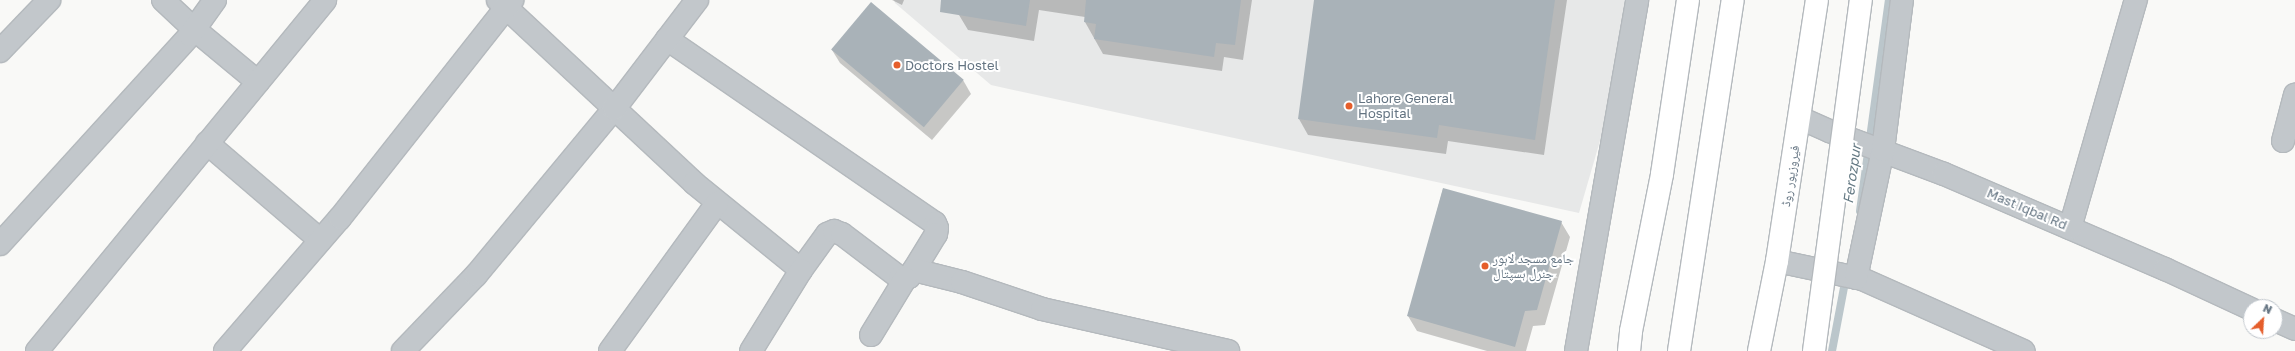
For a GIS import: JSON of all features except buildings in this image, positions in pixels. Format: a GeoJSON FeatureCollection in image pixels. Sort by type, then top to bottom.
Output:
{"type":"FeatureCollection","features":[{"type":"Feature","properties":{"kind":"main road"},"geometry":{"type":"LineString","coordinates":[[1629,351],[1631,331],[1662,174],[1688,0]]}},
{"type":"Feature","properties":{"kind":"main road"},"geometry":{"type":"LineString","coordinates":[[1679,351],[1733,0]]}},
{"type":"Feature","properties":{"kind":"main road","name":"فیروزپور روڈ"},"geometry":{"type":"LineString","coordinates":[[1759,351],[1777,260],[1817,0]]}},
{"type":"Feature","properties":{"kind":"main road"},"geometry":{"type":"LineString","coordinates":[[1814,351],[1861,0]]}},
{"type":"Feature","properties":{"kind":"street"},"geometry":{"type":"LineString","coordinates":[[0,51],[49,0]]}},
{"type":"Feature","properties":{"kind":"street"},"geometry":{"type":"LineString","coordinates":[[163,0],[194,30],[258,82]]}},
{"type":"Feature","properties":{"kind":"street"},"geometry":{"type":"LineString","coordinates":[[0,244],[194,30],[215,0]]}},
{"type":"Feature","properties":{"kind":"street"},"geometry":{"type":"LineString","coordinates":[[37,351],[206,143],[325,0]]}},
{"type":"Feature","properties":{"kind":"street"},"geometry":{"type":"LineString","coordinates":[[403,351],[476,275],[614,109],[697,0]]}},
{"type":"Feature","properties":{"kind":"street"},"geometry":{"type":"LineString","coordinates":[[1576,351],[1637,0]]}},
{"type":"Feature","properties":{"kind":"street"},"geometry":{"type":"LineString","coordinates":[[1856,278],[1882,150],[1902,0]]}},
{"type":"Feature","properties":{"kind":"street"},"geometry":{"type":"LineString","coordinates":[[2070,228],[2136,0]]}},
{"type":"Feature","properties":{"kind":"street"},"geometry":{"type":"LineString","coordinates":[[225,351],[320,240],[505,3],[614,109],[716,203],[801,270]]}},
{"type":"Feature","properties":{"kind":"street"},"geometry":{"type":"LineString","coordinates":[[667,39],[935,223],[937,228],[936,234],[871,335]]}},
{"type":"Feature","properties":{"kind":"street"},"geometry":{"type":"LineString","coordinates":[[2283,141],[2295,95]]}},
{"type":"Feature","properties":{"kind":"street","name":"Mast Iqbal Rd"},"geometry":{"type":"LineString","coordinates":[[1800,118],[1829,131],[1882,150],[2070,228],[2243,305]]}},
{"type":"Feature","properties":{"kind":"street"},"geometry":{"type":"LineString","coordinates":[[206,143],[320,240]]}},
{"type":"Feature","properties":{"kind":"street"},"geometry":{"type":"LineString","coordinates":[[610,351],[716,203]]}},
{"type":"Feature","properties":{"kind":"street"},"geometry":{"type":"LineString","coordinates":[[751,351],[801,270],[827,234],[834,231],[842,234],[900,278],[909,274],[962,282],[1042,309],[1228,351]]}},
{"type":"Feature","properties":{"kind":"street"},"geometry":{"type":"LineString","coordinates":[[1777,260],[1856,278],[2024,351]]}},
{"type":"Feature","properties":{"kind":"street"},"geometry":{"type":"LineString","coordinates":[[2283,324],[2295,329]]}},
{"type":"Feature","properties":{"kind":"shaded area","name":"Lahore General Hospital"},"geometry":{"type":"Polygon","coordinates":[[[894,0],[1626,0],[1611,103],[1579,213],[991,85],[895,3],[894,0]]]}},
{"type":"Feature","properties":{"kind":"waterway","name":"Ferozpur"},"geometry":{"type":"LineString","coordinates":[[1860,211],[1889,0]]}},
{"type":"Feature","properties":{"kind":"waterway","name":"Ferozpur"},"geometry":{"type":"LineString","coordinates":[[1832,351],[1846,277]]}},
{"type":"Feature","properties":{"kind":"place","name":"Doctors Hostel"},"geometry":{"type":"Point","coordinates":[897,65]}},
{"type":"Feature","properties":{"kind":"place","name":"Lahore General Hospital"},"geometry":{"type":"Point","coordinates":[1349,106]}},
{"type":"Feature","properties":{"kind":"place","name":"جامع مسجد لاہور جنرل ہسپتال"},"geometry":{"type":"Point","coordinates":[1485,266]}}]}
